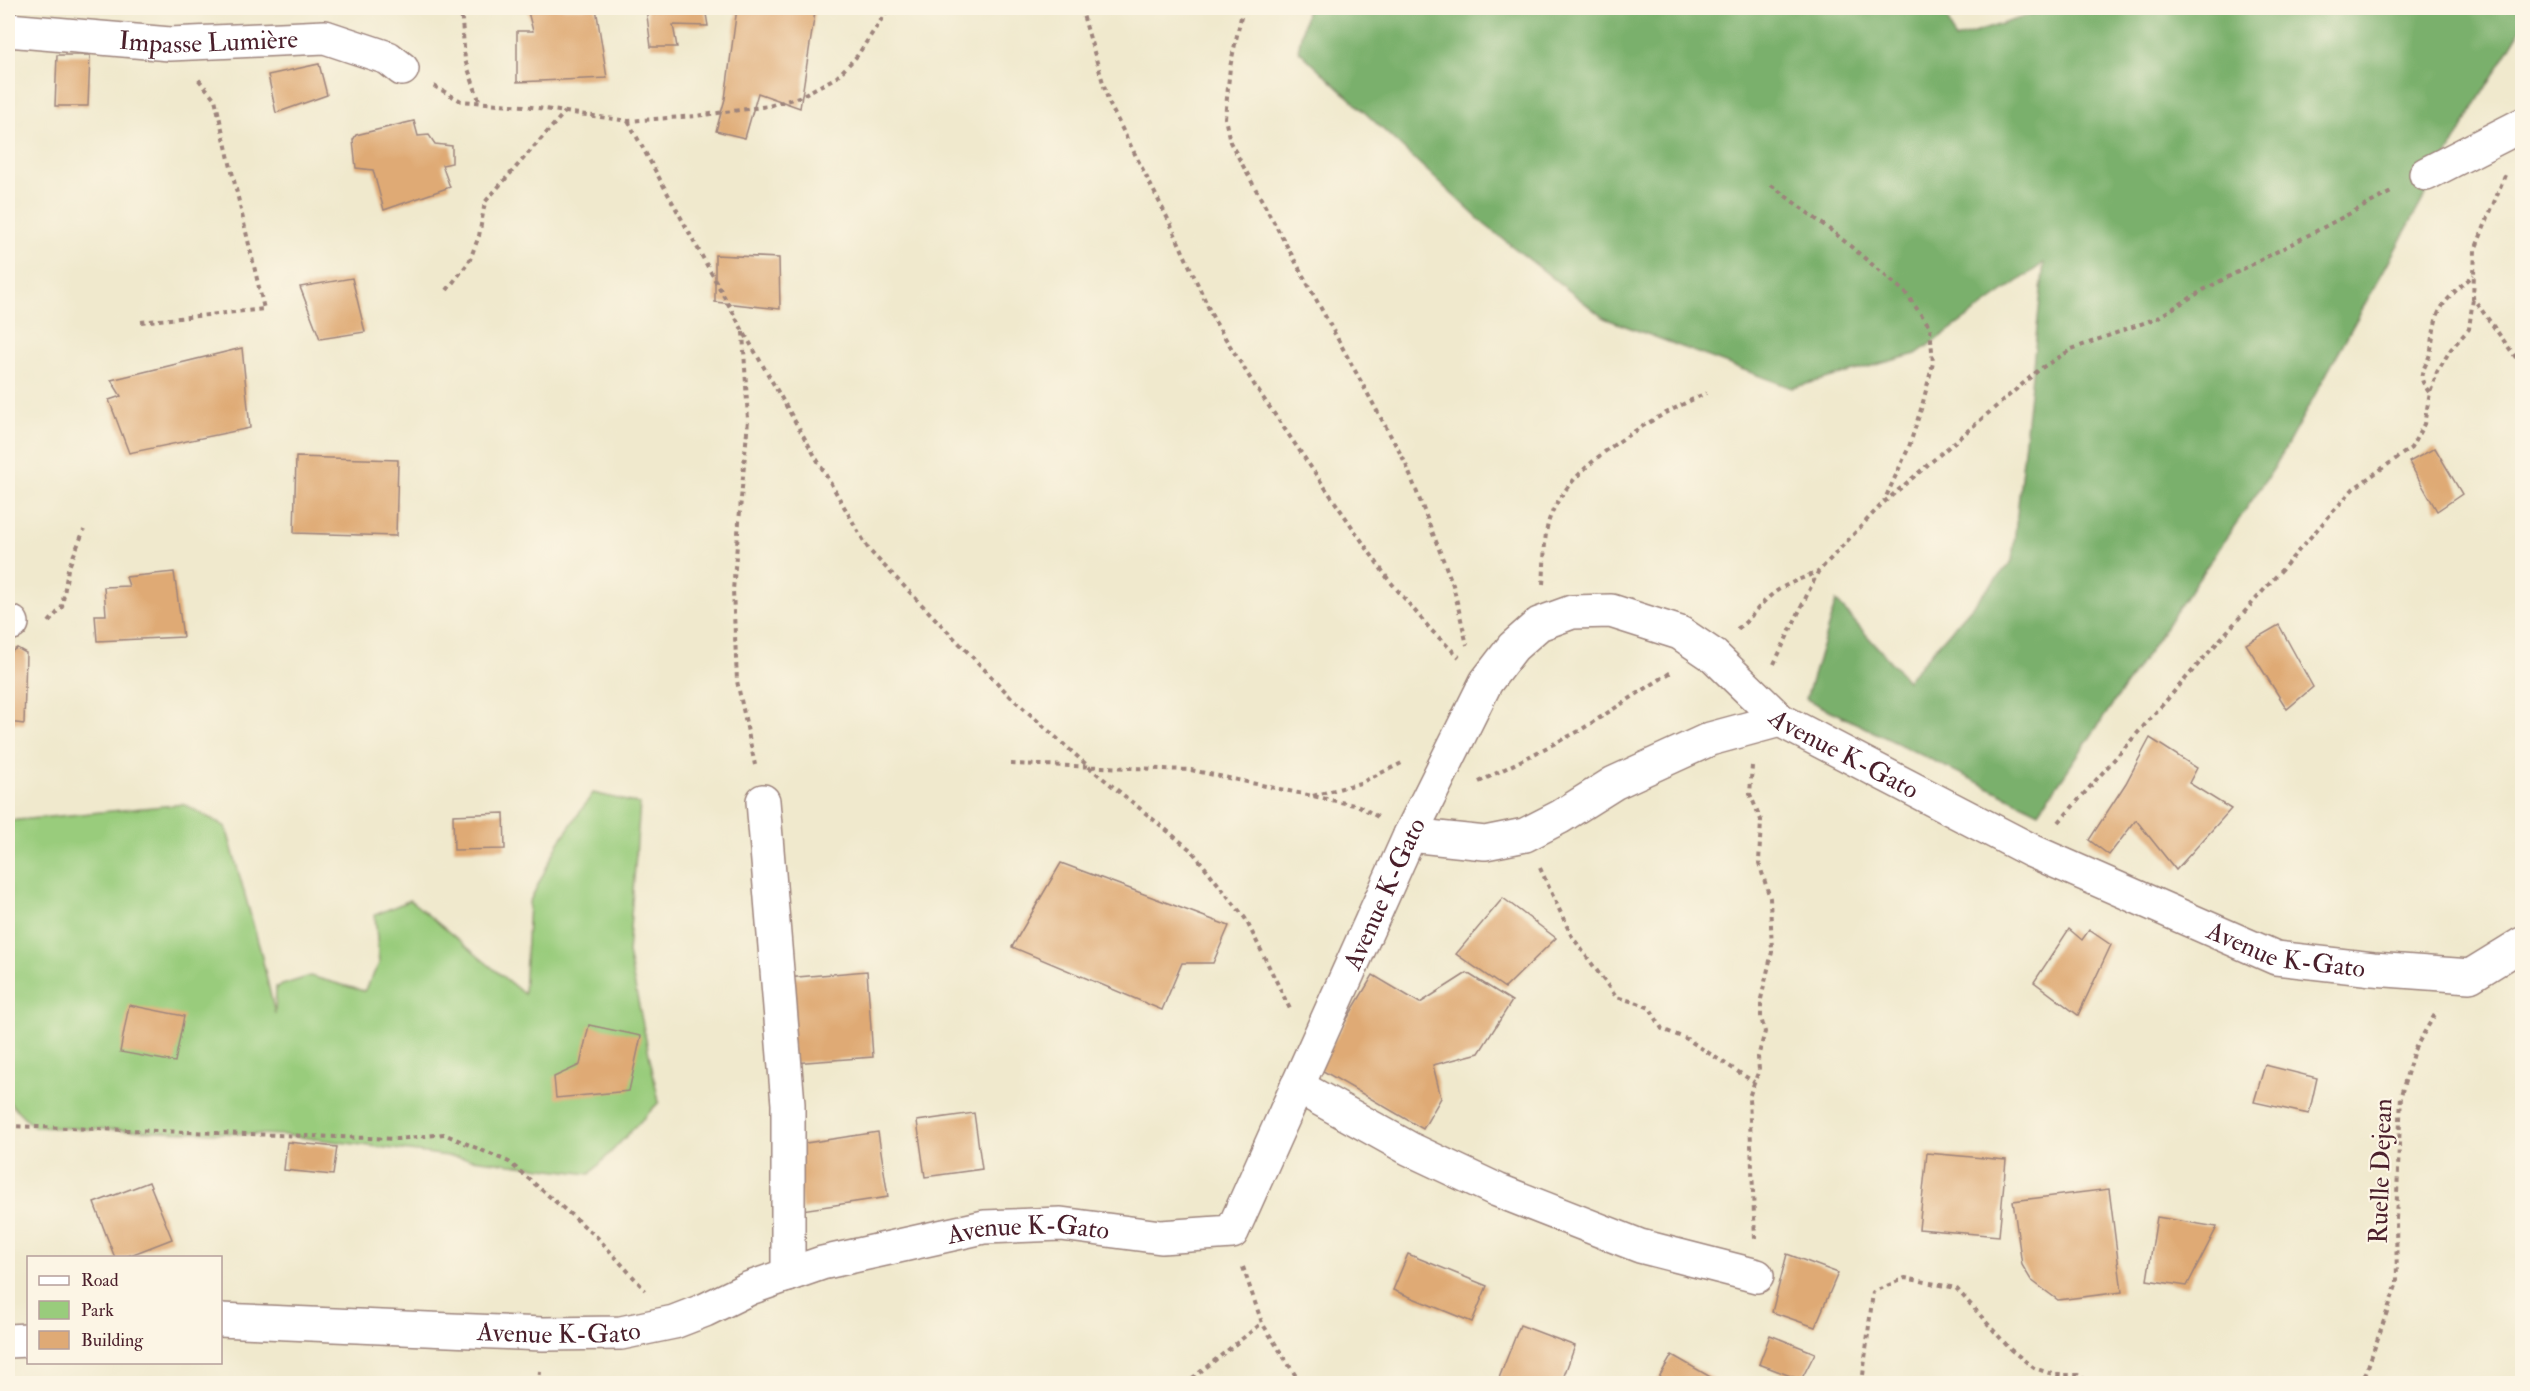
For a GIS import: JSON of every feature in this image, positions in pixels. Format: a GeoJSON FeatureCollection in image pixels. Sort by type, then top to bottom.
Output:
{"type":"FeatureCollection","features":[{"type":"Feature","properties":{"kind":"street","name":"Impasse Lumière"},"geometry":{"type":"LineString","coordinates":[[8,30],[170,44],[325,37],[388,58],[402,69]]}},
{"type":"Feature","properties":{"kind":"street"},"geometry":{"type":"LineString","coordinates":[[2426,174],[2523,125]]}},
{"type":"Feature","properties":{"kind":"street","name":"Avenue K-Gato"},"geometry":{"type":"LineString","coordinates":[[222,1320],[543,1334],[621,1333],[674,1322],[750,1288],[822,1263],[984,1227],[1061,1224],[1161,1237],[1232,1232],[1479,676],[1539,624],[1572,612],[1611,611],[1680,633],[1706,650],[1764,715],[2032,851],[2276,958],[2373,969],[2470,976]]}},
{"type":"Feature","properties":{"kind":"street"},"geometry":{"type":"LineString","coordinates":[[1410,835],[1485,843],[1525,835],[1560,817],[1614,783],[1764,715]]}},
{"type":"Feature","properties":{"kind":"street"},"geometry":{"type":"LineString","coordinates":[[763,801],[788,1104],[788,1275]]}},
{"type":"Feature","properties":{"kind":"street"},"geometry":{"type":"LineString","coordinates":[[2470,976],[2523,945]]}},
{"type":"Feature","properties":{"kind":"street"},"geometry":{"type":"LineString","coordinates":[[1297,1086],[1410,1149],[1497,1190],[1640,1246],[1757,1276]]}},
{"type":"Feature","properties":{"kind":"street"},"geometry":{"type":"LineString","coordinates":[[8,1341],[27,1340]]}},
{"type":"Feature","properties":{"kind":"path"},"geometry":{"type":"LineString","coordinates":[[461,8],[465,60],[480,103]]}},
{"type":"Feature","properties":{"kind":"path"},"geometry":{"type":"LineString","coordinates":[[402,69],[461,101],[628,121],[696,116],[769,106],[799,97],[837,77],[857,56],[889,8]]}},
{"type":"Feature","properties":{"kind":"path"},"geometry":{"type":"LineString","coordinates":[[1081,8],[1109,103],[1169,221],[1214,320],[1255,386],[1388,579],[1431,630],[1479,676]]}},
{"type":"Feature","properties":{"kind":"path"},"geometry":{"type":"LineString","coordinates":[[1243,8],[1230,67],[1225,118],[1230,142],[1405,462],[1453,585],[1479,676]]}},
{"type":"Feature","properties":{"kind":"path"},"geometry":{"type":"LineString","coordinates":[[141,322],[264,309],[215,99],[170,44]]}},
{"type":"Feature","properties":{"kind":"path"},"geometry":{"type":"LineString","coordinates":[[447,290],[469,262],[479,236],[485,202],[565,112]]}},
{"type":"Feature","properties":{"kind":"path"},"geometry":{"type":"LineString","coordinates":[[628,121],[743,331],[869,550],[1011,697],[1089,766],[1192,851],[1245,918],[1312,1052]]}},
{"type":"Feature","properties":{"kind":"path"},"geometry":{"type":"LineString","coordinates":[[1757,1276],[1749,1096],[1759,1070],[1758,1057],[1765,1032],[1761,1018],[1761,999],[1772,952],[1770,898],[1759,863],[1761,820],[1750,794],[1764,715],[1818,572],[1882,504],[2040,369],[2072,349],[2157,318],[2205,289],[2426,174]]}},
{"type":"Feature","properties":{"kind":"path"},"geometry":{"type":"LineString","coordinates":[[2032,851],[2353,489],[2411,448],[2424,424],[2437,372],[2451,349],[2469,329],[2474,298],[2475,250],[2505,174]]}},
{"type":"Feature","properties":{"kind":"path"},"geometry":{"type":"LineString","coordinates":[[1771,185],[1837,235],[1905,292],[1930,327],[1933,363],[1922,406],[1909,447],[1882,504]]}},
{"type":"Feature","properties":{"kind":"path"},"geometry":{"type":"LineString","coordinates":[[2430,393],[2422,382],[2421,372],[2429,356],[2437,315],[2456,291],[2474,275]]}},
{"type":"Feature","properties":{"kind":"path"},"geometry":{"type":"LineString","coordinates":[[2474,298],[2523,366]]}},
{"type":"Feature","properties":{"kind":"path"},"geometry":{"type":"LineString","coordinates":[[743,331],[748,420],[733,590],[736,681],[763,801]]}},
{"type":"Feature","properties":{"kind":"path"},"geometry":{"type":"LineString","coordinates":[[1539,624],[1548,522],[1562,492],[1589,466],[1651,420],[1706,393]]}},
{"type":"Feature","properties":{"kind":"path"},"geometry":{"type":"LineString","coordinates":[[10,623],[49,622],[62,607],[68,569],[84,530]]}},
{"type":"Feature","properties":{"kind":"path"},"geometry":{"type":"LineString","coordinates":[[1474,785],[1579,731],[1747,622],[1767,599],[1785,585],[1818,572]]}},
{"type":"Feature","properties":{"kind":"path"},"geometry":{"type":"LineString","coordinates":[[1313,796],[1360,783],[1410,759]]}},
{"type":"Feature","properties":{"kind":"path"},"geometry":{"type":"LineString","coordinates":[[1011,764],[1191,770],[1359,806],[1410,835]]}},
{"type":"Feature","properties":{"kind":"path"},"geometry":{"type":"LineString","coordinates":[[1525,835],[1571,935],[1616,997],[1650,1008],[1662,1029],[1687,1039],[1754,1082]]}},
{"type":"Feature","properties":{"kind":"path","name":"Ruelle Dejean"},"geometry":{"type":"LineString","coordinates":[[2362,1383],[2397,1283],[2396,1220],[2401,1095],[2414,1050],[2420,1039],[2444,998],[2470,976]]}},
{"type":"Feature","properties":{"kind":"path"},"geometry":{"type":"LineString","coordinates":[[8,1126],[398,1139],[444,1134],[509,1162],[597,1237],[674,1322]]}},
{"type":"Feature","properties":{"kind":"path"},"geometry":{"type":"LineString","coordinates":[[1232,1232],[1262,1323],[1301,1383]]}},
{"type":"Feature","properties":{"kind":"path"},"geometry":{"type":"LineString","coordinates":[[1862,1383],[1873,1292],[1905,1278],[1956,1288],[2011,1350],[2034,1368],[2055,1375],[2078,1375],[2092,1383]]}},
{"type":"Feature","properties":{"kind":"path"},"geometry":{"type":"LineString","coordinates":[[1185,1383],[1262,1323]]}},
{"type":"Feature","properties":{"kind":"green space"},"geometry":{"type":"Polygon","coordinates":[[[1307,8],[1944,8],[1955,39],[2051,8],[2517,8],[2522,18],[2522,28],[2478,100],[2276,465],[2039,812],[1806,699],[1836,601],[1907,680],[2012,561],[2044,263],[1916,354],[1792,388],[1604,318],[1484,224],[1298,50],[1307,8]]]}},
{"type":"Feature","properties":{"kind":"green space"},"geometry":{"type":"Polygon","coordinates":[[[593,793],[640,804],[628,953],[659,1102],[590,1174],[284,1135],[34,1127],[8,1101],[8,821],[184,804],[226,827],[260,949],[275,1014],[276,987],[310,976],[364,991],[379,964],[375,915],[410,900],[524,994],[529,903],[559,842],[593,793]]]}},
{"type":"Feature","properties":{"kind":"building"},"geometry":{"type":"Polygon","coordinates":[[[527,8],[596,8],[607,78],[517,82],[517,31],[533,31],[527,8]]]}},
{"type":"Feature","properties":{"kind":"building"},"geometry":{"type":"Polygon","coordinates":[[[646,8],[705,8],[708,26],[673,25],[677,47],[651,47],[646,8]]]}},
{"type":"Feature","properties":{"kind":"building"},"geometry":{"type":"Polygon","coordinates":[[[737,8],[797,8],[815,12],[800,108],[758,93],[745,138],[716,131],[725,99],[737,8]]]}},
{"type":"Feature","properties":{"kind":"building"},"geometry":{"type":"Polygon","coordinates":[[[57,55],[90,55],[88,106],[55,106],[57,55]]]}},
{"type":"Feature","properties":{"kind":"building"},"geometry":{"type":"Polygon","coordinates":[[[319,64],[327,95],[276,113],[268,75],[319,64]]]}},
{"type":"Feature","properties":{"kind":"building"},"geometry":{"type":"Polygon","coordinates":[[[414,121],[418,136],[429,135],[435,144],[452,146],[452,163],[442,165],[450,187],[384,210],[373,170],[356,168],[353,140],[356,135],[414,121]]]}},
{"type":"Feature","properties":{"kind":"building"},"geometry":{"type":"Polygon","coordinates":[[[715,255],[779,258],[780,309],[715,302],[715,255]]]}},
{"type":"Feature","properties":{"kind":"building"},"geometry":{"type":"Polygon","coordinates":[[[352,278],[365,332],[320,339],[300,287],[352,278]]]}},
{"type":"Feature","properties":{"kind":"building"},"geometry":{"type":"Polygon","coordinates":[[[242,348],[250,428],[129,453],[109,400],[121,396],[111,380],[242,348]]]}},
{"type":"Feature","properties":{"kind":"building"},"geometry":{"type":"Polygon","coordinates":[[[2435,448],[2462,494],[2437,511],[2409,462],[2435,448]]]}},
{"type":"Feature","properties":{"kind":"building"},"geometry":{"type":"Polygon","coordinates":[[[296,457],[398,460],[396,536],[294,533],[296,457]]]}},
{"type":"Feature","properties":{"kind":"building"},"geometry":{"type":"Polygon","coordinates":[[[174,572],[183,637],[97,641],[95,615],[106,615],[104,587],[129,586],[126,577],[174,572]]]}},
{"type":"Feature","properties":{"kind":"building"},"geometry":{"type":"Polygon","coordinates":[[[2279,625],[2313,687],[2287,709],[2246,644],[2279,625]]]}},
{"type":"Feature","properties":{"kind":"building"},"geometry":{"type":"Polygon","coordinates":[[[17,648],[26,653],[24,724],[8,722],[8,654],[17,648]]]}},
{"type":"Feature","properties":{"kind":"building"},"geometry":{"type":"Polygon","coordinates":[[[2150,738],[2197,768],[2189,783],[2231,809],[2176,870],[2136,820],[2109,855],[2089,840],[2126,783],[2150,738]]]}},
{"type":"Feature","properties":{"kind":"building"},"geometry":{"type":"Polygon","coordinates":[[[504,813],[505,849],[454,850],[453,815],[504,813]]]}},
{"type":"Feature","properties":{"kind":"building"},"geometry":{"type":"Polygon","coordinates":[[[1061,863],[1229,926],[1213,963],[1182,963],[1162,1010],[1012,947],[1061,863]]]}},
{"type":"Feature","properties":{"kind":"building"},"geometry":{"type":"Polygon","coordinates":[[[1503,898],[1556,938],[1505,988],[1456,954],[1503,898]]]}},
{"type":"Feature","properties":{"kind":"building"},"geometry":{"type":"Polygon","coordinates":[[[2069,929],[2082,940],[2089,930],[2111,945],[2078,1015],[2034,982],[2069,929]]]}},
{"type":"Feature","properties":{"kind":"building"},"geometry":{"type":"Polygon","coordinates":[[[867,971],[873,1057],[793,1063],[786,978],[867,971]]]}},
{"type":"Feature","properties":{"kind":"building"},"geometry":{"type":"Polygon","coordinates":[[[1467,973],[1512,1001],[1479,1053],[1433,1065],[1441,1098],[1423,1129],[1318,1068],[1373,975],[1420,1003],[1467,973]]]}},
{"type":"Feature","properties":{"kind":"building"},"geometry":{"type":"Polygon","coordinates":[[[129,1005],[184,1016],[175,1062],[120,1052],[129,1005]]]}},
{"type":"Feature","properties":{"kind":"building"},"geometry":{"type":"Polygon","coordinates":[[[589,1025],[641,1036],[629,1091],[556,1098],[554,1077],[580,1065],[589,1025]]]}},
{"type":"Feature","properties":{"kind":"building"},"geometry":{"type":"Polygon","coordinates":[[[2265,1065],[2317,1078],[2309,1114],[2254,1102],[2265,1065]]]}},
{"type":"Feature","properties":{"kind":"building"},"geometry":{"type":"Polygon","coordinates":[[[974,1113],[982,1169],[925,1177],[917,1121],[974,1113]]]}},
{"type":"Feature","properties":{"kind":"building"},"geometry":{"type":"Polygon","coordinates":[[[878,1132],[888,1197],[802,1210],[793,1145],[878,1132]]]}},
{"type":"Feature","properties":{"kind":"building"},"geometry":{"type":"Polygon","coordinates":[[[287,1142],[337,1147],[333,1175],[284,1170],[287,1142]]]}},
{"type":"Feature","properties":{"kind":"building"},"geometry":{"type":"Polygon","coordinates":[[[1927,1153],[2006,1160],[1999,1236],[1919,1229],[1927,1153]]]}},
{"type":"Feature","properties":{"kind":"building"},"geometry":{"type":"Polygon","coordinates":[[[149,1182],[172,1239],[128,1256],[114,1256],[94,1203],[149,1182]]]}},
{"type":"Feature","properties":{"kind":"building"},"geometry":{"type":"Polygon","coordinates":[[[2109,1189],[2122,1292],[2058,1300],[2031,1280],[2022,1265],[2013,1201],[2109,1189]]]}},
{"type":"Feature","properties":{"kind":"building"},"geometry":{"type":"Polygon","coordinates":[[[2157,1217],[2217,1227],[2187,1286],[2147,1280],[2157,1217]]]}},
{"type":"Feature","properties":{"kind":"building"},"geometry":{"type":"Polygon","coordinates":[[[1408,1254],[1487,1286],[1472,1322],[1393,1290],[1408,1254]]]}},
{"type":"Feature","properties":{"kind":"building"},"geometry":{"type":"Polygon","coordinates":[[[1787,1254],[1838,1273],[1815,1327],[1772,1312],[1787,1254]]]}},
{"type":"Feature","properties":{"kind":"building"},"geometry":{"type":"Polygon","coordinates":[[[1520,1325],[1575,1346],[1561,1384],[1514,1384],[1499,1378],[1520,1325]]]}},
{"type":"Feature","properties":{"kind":"building"},"geometry":{"type":"Polygon","coordinates":[[[1770,1335],[1815,1353],[1801,1380],[1759,1364],[1770,1335]]]}},
{"type":"Feature","properties":{"kind":"building"},"geometry":{"type":"Polygon","coordinates":[[[1672,1355],[1714,1379],[1711,1384],[1655,1384],[1672,1355]]]}}]}
